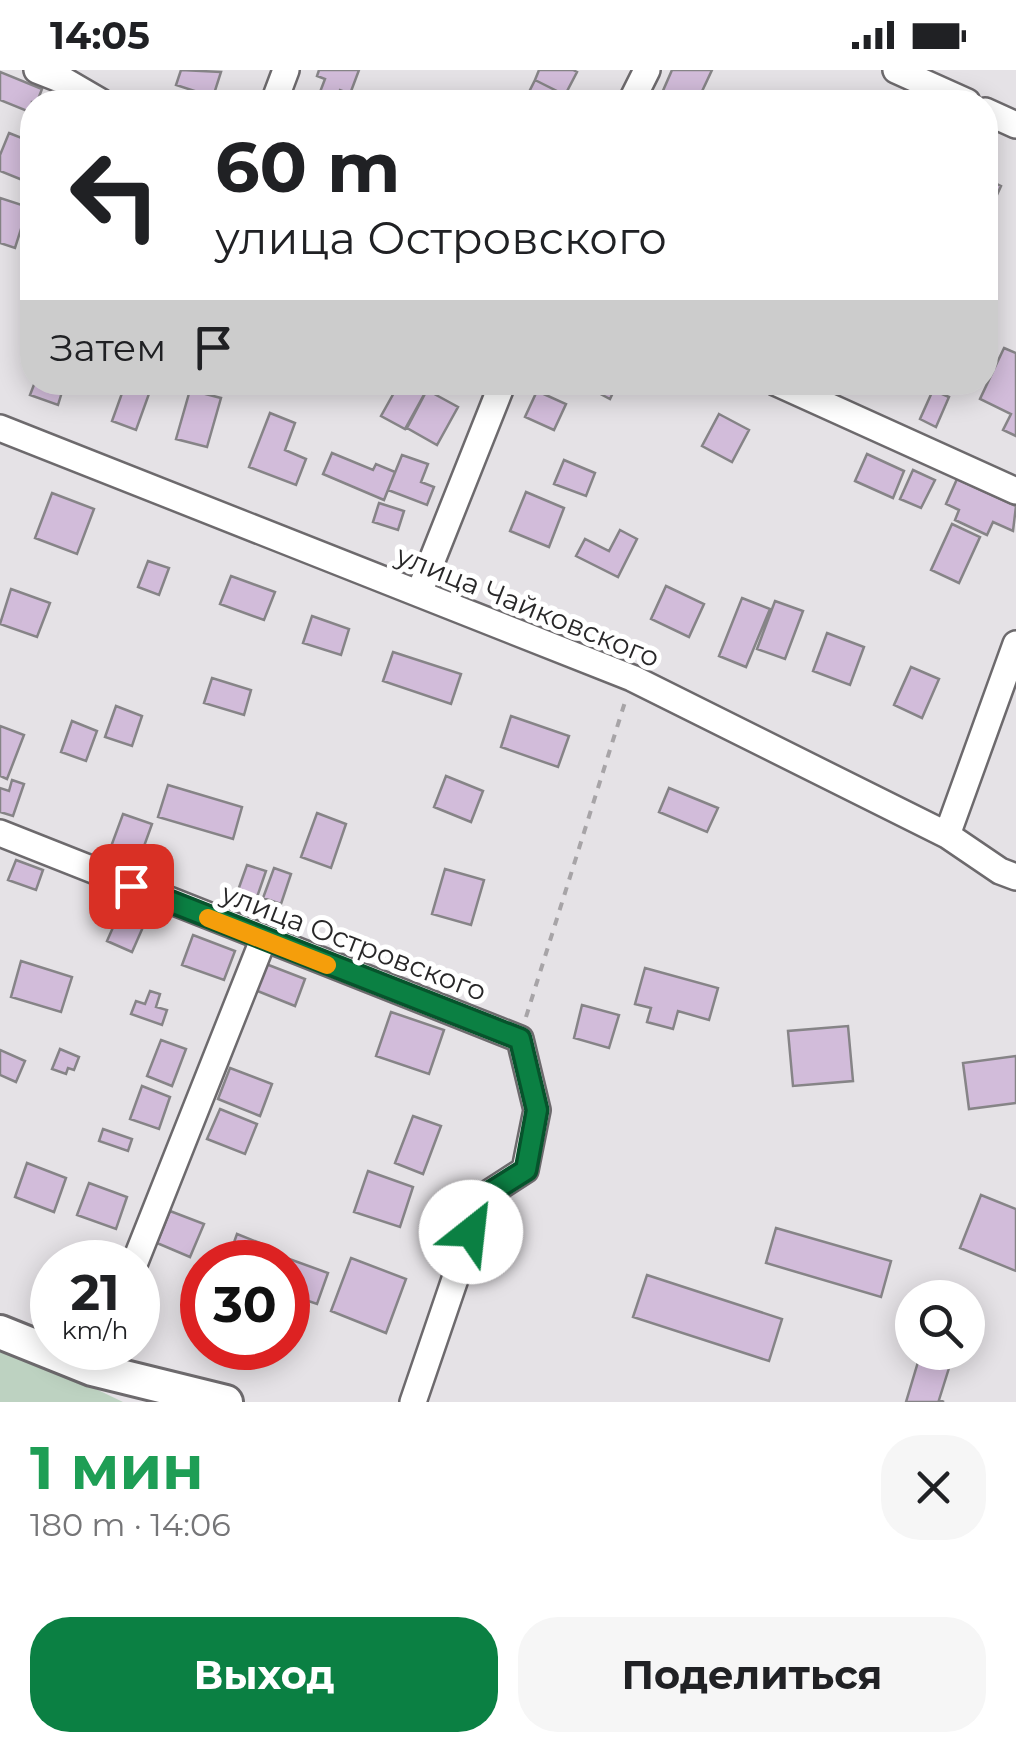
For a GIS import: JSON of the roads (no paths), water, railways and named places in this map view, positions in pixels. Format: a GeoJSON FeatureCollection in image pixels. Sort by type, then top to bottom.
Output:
{"type":"FeatureCollection","features":[{"type":"Feature","properties":{"kind":"street"},"geometry":{"type":"LineString","coordinates":[[37,70],[80,90]]}},
{"type":"Feature","properties":{"kind":"street"},"geometry":{"type":"LineString","coordinates":[[896,70],[940,90]]}},
{"type":"Feature","properties":{"kind":"street"},"geometry":{"type":"LineString","coordinates":[[420,593],[498,395]]}},
{"type":"Feature","properties":{"kind":"street"},"geometry":{"type":"LineString","coordinates":[[803,395],[1016,491]]}},
{"type":"Feature","properties":{"kind":"street","name":"улица Чайковского"},"geometry":{"type":"LineString","coordinates":[[0,428],[632,678],[947,836],[1000,871],[1016,877]]}},
{"type":"Feature","properties":{"kind":"street"},"geometry":{"type":"LineString","coordinates":[[947,836],[1016,644]]}},
{"type":"Feature","properties":{"kind":"street","name":"улица Островского"},"geometry":{"type":"LineString","coordinates":[[0,834],[520,1039],[537,1110],[526,1170],[483,1197],[413,1402]]}},
{"type":"Feature","properties":{"kind":"street"},"geometry":{"type":"LineString","coordinates":[[143,1240],[263,940]]}},
{"type":"Feature","properties":{"kind":"street"},"geometry":{"type":"LineString","coordinates":[[0,1332],[30,1340]]}},
{"type":"Feature","properties":{"kind":"street"},"geometry":{"type":"LineString","coordinates":[[132,1370],[226,1402]]}}]}
